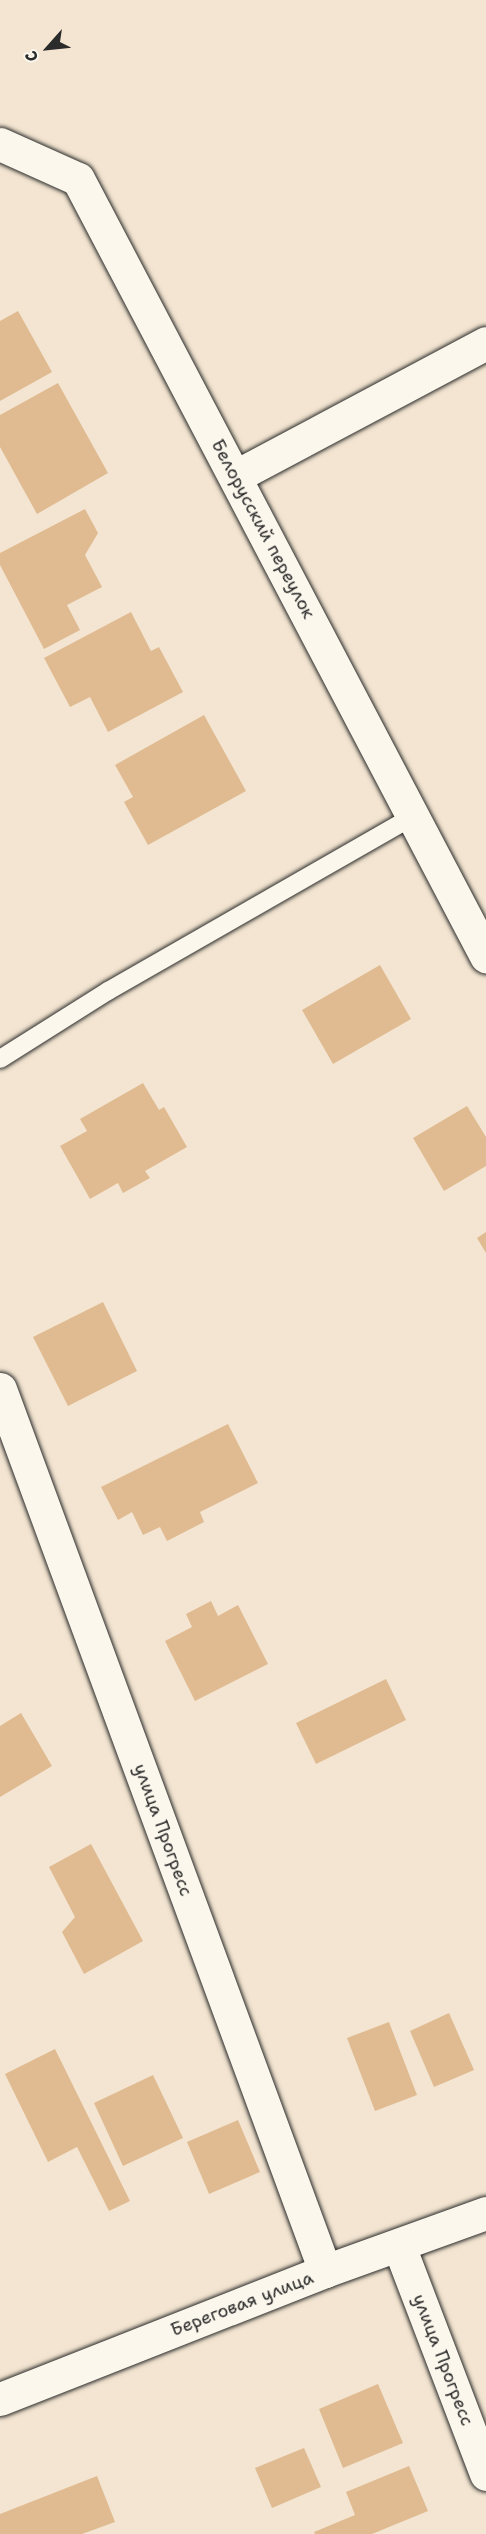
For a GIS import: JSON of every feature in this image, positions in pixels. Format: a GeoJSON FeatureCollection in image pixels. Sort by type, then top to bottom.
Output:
{"type":"FeatureCollection","features":[{"type":"Feature","properties":{"kind":"street","name":"Белорусский переулок"},"geometry":{"type":"LineString","coordinates":[[0,144],[78,178],[486,956]]}},
{"type":"Feature","properties":{"kind":"street"},"geometry":{"type":"LineString","coordinates":[[236,476],[486,343]]}},
{"type":"Feature","properties":{"kind":"street","name":"улица Прогресс"},"geometry":{"type":"LineString","coordinates":[[0,1389],[325,2271]]}},
{"type":"Feature","properties":{"kind":"street","name":"Береговая улица"},"geometry":{"type":"LineString","coordinates":[[0,2399],[325,2271],[399,2247],[486,2213]]}},
{"type":"Feature","properties":{"kind":"street","name":"улица Прогресс"},"geometry":{"type":"LineString","coordinates":[[399,2247],[486,2474]]}},
{"type":"Feature","properties":{"kind":"lane"},"geometry":{"type":"LineString","coordinates":[[0,1059],[108,991],[413,816]]}},
{"type":"Feature","properties":{"kind":"building"},"geometry":{"type":"Polygon","coordinates":[[[18,311],[52,372],[0,401],[0,321],[18,311]]]}},
{"type":"Feature","properties":{"kind":"building"},"geometry":{"type":"Polygon","coordinates":[[[58,383],[108,473],[37,514],[0,447],[0,415],[58,383]]]}},
{"type":"Feature","properties":{"kind":"building"},"geometry":{"type":"Polygon","coordinates":[[[85,509],[98,533],[85,555],[102,587],[67,605],[80,630],[44,649],[0,565],[0,553],[85,509]]]}},
{"type":"Feature","properties":{"kind":"building"},"geometry":{"type":"Polygon","coordinates":[[[131,612],[151,651],[159,647],[183,692],[108,732],[90,697],[70,707],[44,658],[131,612]]]}},
{"type":"Feature","properties":{"kind":"building"},"geometry":{"type":"Polygon","coordinates":[[[204,715],[246,791],[148,845],[124,802],[133,797],[115,765],[204,715]]]}},
{"type":"Feature","properties":{"kind":"building"},"geometry":{"type":"Polygon","coordinates":[[[380,965],[411,1019],[333,1064],[302,1010],[380,965]]]}},
{"type":"Feature","properties":{"kind":"building"},"geometry":{"type":"Polygon","coordinates":[[[143,1083],[159,1110],[164,1107],[187,1147],[145,1171],[150,1178],[123,1193],[118,1183],[90,1199],[60,1146],[87,1131],[80,1119],[143,1083]]]}},
{"type":"Feature","properties":{"kind":"building"},"geometry":{"type":"Polygon","coordinates":[[[467,1106],[486,1137],[486,1166],[444,1191],[413,1138],[467,1106]]]}},
{"type":"Feature","properties":{"kind":"building"},"geometry":{"type":"Polygon","coordinates":[[[486,1232],[486,1253],[477,1238],[486,1232]]]}},
{"type":"Feature","properties":{"kind":"building"},"geometry":{"type":"Polygon","coordinates":[[[103,1302],[137,1371],[68,1406],[33,1337],[103,1302]]]}},
{"type":"Feature","properties":{"kind":"building"},"geometry":{"type":"Polygon","coordinates":[[[228,1424],[258,1483],[200,1512],[204,1522],[167,1541],[160,1527],[143,1535],[132,1512],[118,1520],[101,1487],[228,1424]]]}},
{"type":"Feature","properties":{"kind":"building"},"geometry":{"type":"Polygon","coordinates":[[[211,1601],[218,1616],[238,1605],[268,1664],[195,1701],[165,1641],[192,1627],[186,1614],[211,1601]]]}},
{"type":"Feature","properties":{"kind":"building"},"geometry":{"type":"Polygon","coordinates":[[[386,1679],[406,1720],[316,1764],[296,1723],[386,1679]]]}},
{"type":"Feature","properties":{"kind":"building"},"geometry":{"type":"Polygon","coordinates":[[[21,1713],[52,1766],[0,1797],[0,1726],[21,1713]]]}},
{"type":"Feature","properties":{"kind":"building"},"geometry":{"type":"Polygon","coordinates":[[[91,1844],[143,1941],[84,1974],[62,1932],[75,1917],[49,1867],[91,1844]]]}},
{"type":"Feature","properties":{"kind":"building"},"geometry":{"type":"Polygon","coordinates":[[[449,2013],[474,2070],[434,2087],[410,2031],[449,2013]]]}},
{"type":"Feature","properties":{"kind":"building"},"geometry":{"type":"Polygon","coordinates":[[[389,2022],[417,2095],[375,2111],[347,2038],[389,2022]]]}},
{"type":"Feature","properties":{"kind":"building"},"geometry":{"type":"Polygon","coordinates":[[[55,2049],[130,2201],[109,2211],[77,2147],[48,2162],[5,2074],[55,2049]]]}},
{"type":"Feature","properties":{"kind":"building"},"geometry":{"type":"Polygon","coordinates":[[[153,2075],[183,2138],[123,2166],[94,2103],[153,2075]]]}},
{"type":"Feature","properties":{"kind":"building"},"geometry":{"type":"Polygon","coordinates":[[[238,2120],[260,2172],[209,2194],[187,2142],[238,2120]]]}},
{"type":"Feature","properties":{"kind":"building"},"geometry":{"type":"Polygon","coordinates":[[[378,2384],[403,2443],[343,2468],[319,2409],[378,2384]]]}},
{"type":"Feature","properties":{"kind":"building"},"geometry":{"type":"Polygon","coordinates":[[[304,2448],[321,2487],[272,2508],[255,2468],[304,2448]]]}},
{"type":"Feature","properties":{"kind":"building"},"geometry":{"type":"Polygon","coordinates":[[[409,2466],[428,2511],[372,2534],[315,2534],[314,2532],[355,2515],[346,2492],[409,2466]]]}},
{"type":"Feature","properties":{"kind":"building"},"geometry":{"type":"Polygon","coordinates":[[[97,2476],[115,2522],[82,2534],[0,2534],[0,2514],[97,2476]]]}}]}
